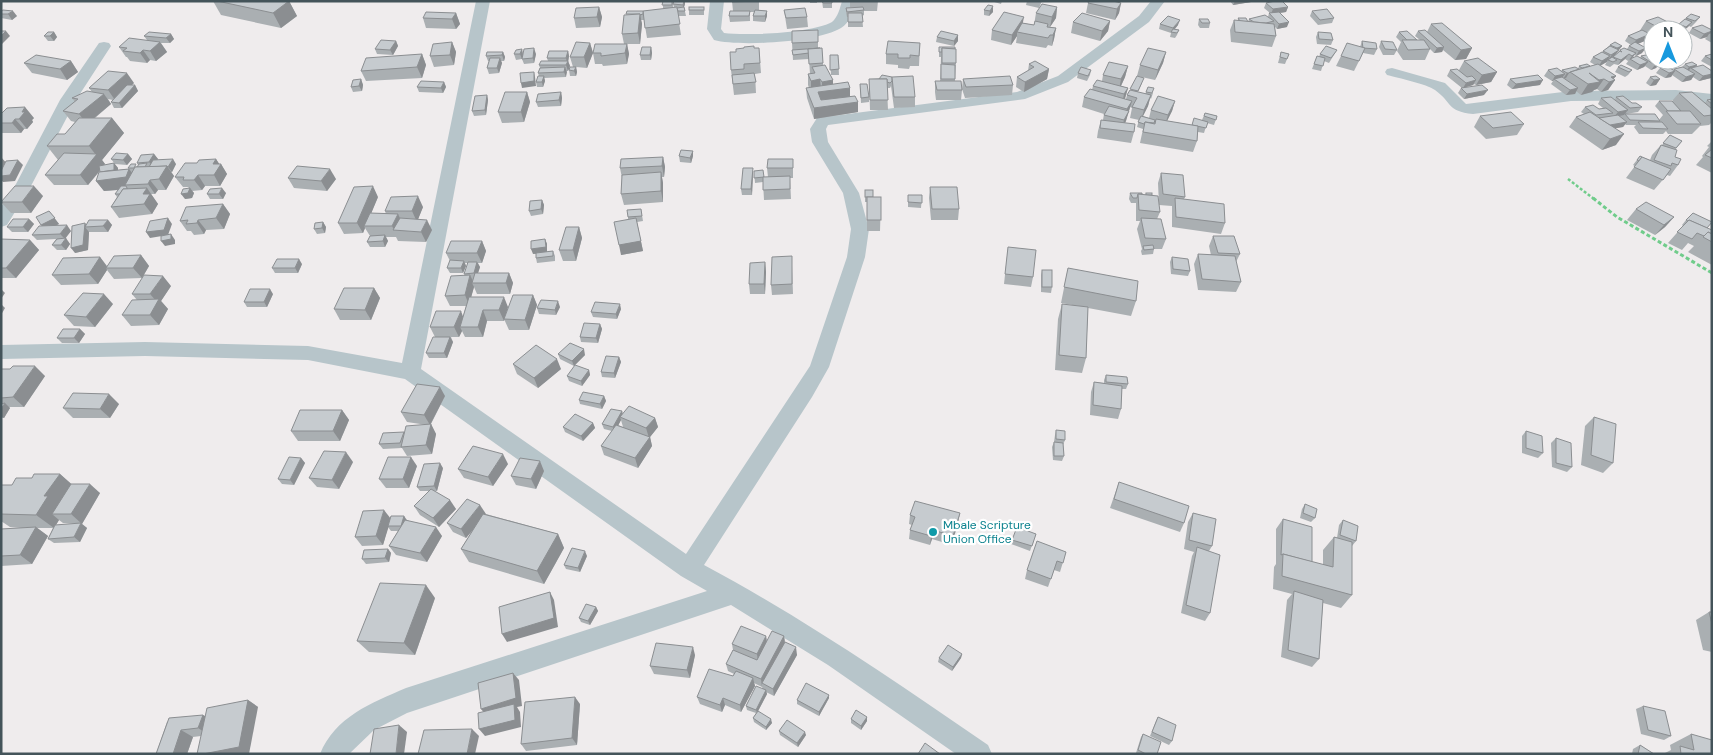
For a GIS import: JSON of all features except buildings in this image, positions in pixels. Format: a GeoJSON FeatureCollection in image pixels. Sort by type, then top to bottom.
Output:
{"type":"FeatureCollection","features":[{"type":"Feature","properties":{"kind":"street"},"geometry":{"type":"LineString","coordinates":[[410,372],[484,1]]}},
{"type":"Feature","properties":{"kind":"street"},"geometry":{"type":"LineString","coordinates":[[717,1],[714,29],[720,38],[736,40],[813,32],[836,25],[843,17],[849,1]]}},
{"type":"Feature","properties":{"kind":"street"},"geometry":{"type":"LineString","coordinates":[[689,569],[805,391],[818,367],[856,257],[860,229],[854,202],[851,193],[820,142],[818,129],[823,121],[1020,96],[1039,90],[1063,79],[1144,19],[1158,1]]}},
{"type":"Feature","properties":{"kind":"street"},"geometry":{"type":"LineString","coordinates":[[1,221],[24,184],[68,100],[104,46]]}},
{"type":"Feature","properties":{"kind":"street"},"geometry":{"type":"LineString","coordinates":[[1392,72],[1440,86],[1461,108],[1473,109],[1571,96],[1676,95],[1712,99]]}},
{"type":"Feature","properties":{"kind":"street"},"geometry":{"type":"LineString","coordinates":[[1,352],[144,350],[308,353],[410,372],[689,569],[734,593],[809,639],[979,754]]}},
{"type":"Feature","properties":{"kind":"street"},"geometry":{"type":"LineString","coordinates":[[333,754],[344,736],[369,716],[406,701],[734,593]]}},
{"type":"Feature","properties":{"kind":"path"},"geometry":{"type":"LineString","coordinates":[[1568,179],[1617,217],[1712,272]]}},
{"type":"Feature","properties":{"kind":"place","name":"Mbale Scripture Union Office"},"geometry":{"type":"Point","coordinates":[933,532]}}]}
